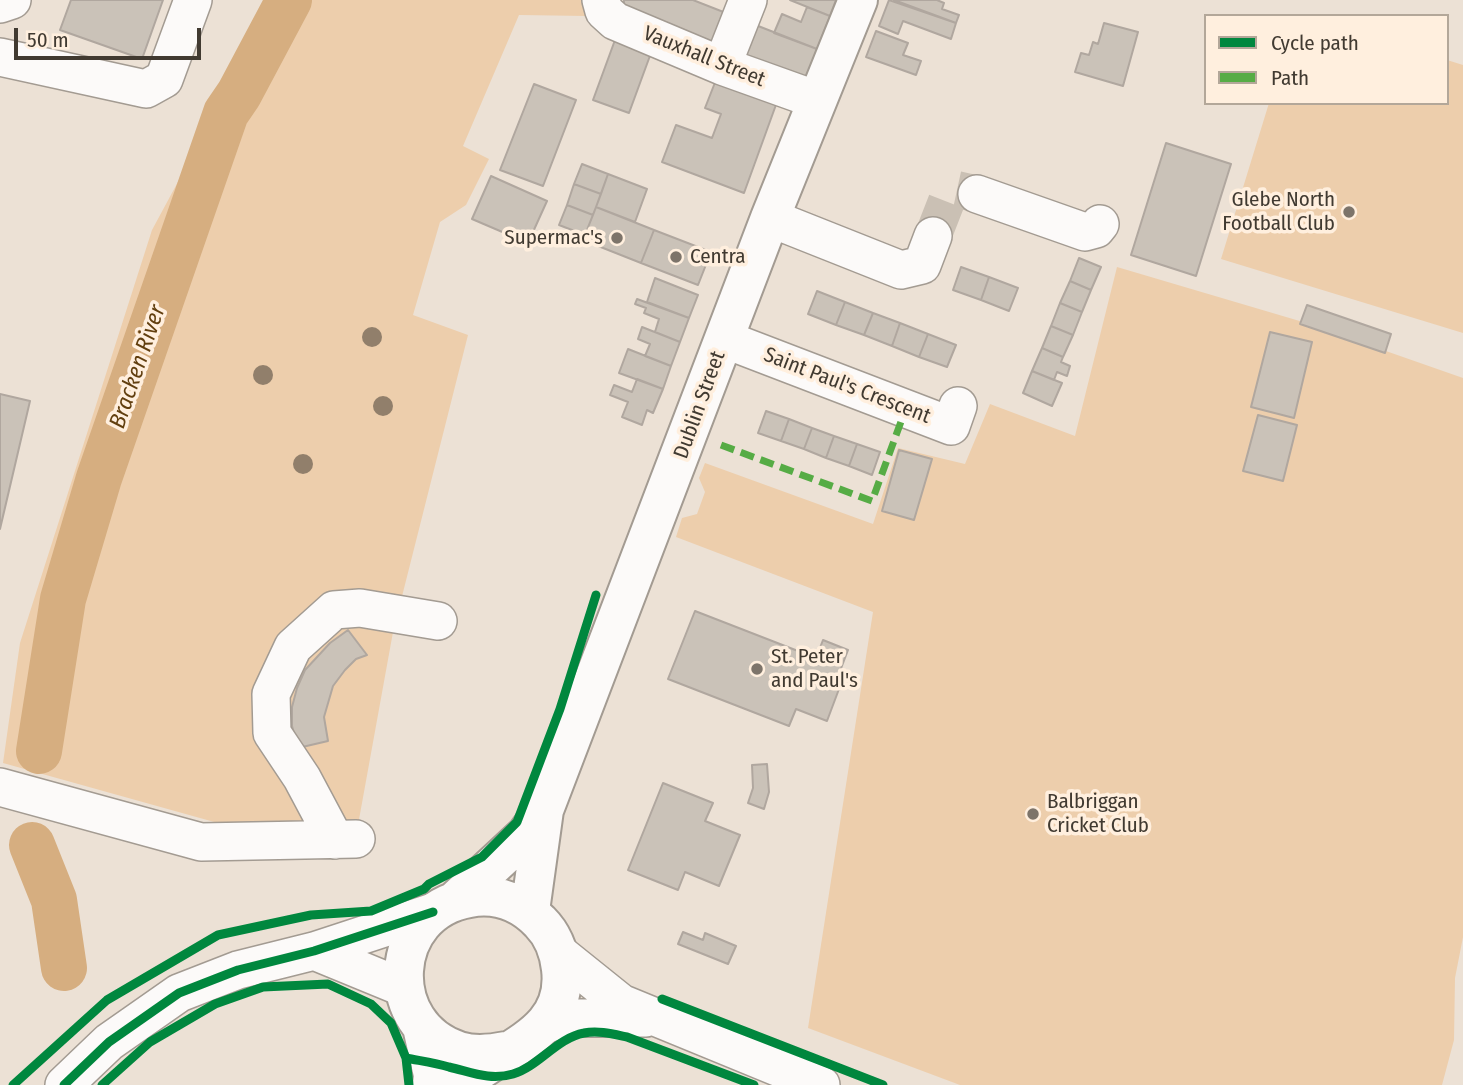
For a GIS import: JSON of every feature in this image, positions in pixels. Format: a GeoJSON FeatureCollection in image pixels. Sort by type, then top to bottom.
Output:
{"type":"FeatureCollection","features":[{"type":"Feature","properties":{"kind":"main road","name":"Dublin Street"},"geometry":{"type":"LineString","coordinates":[[530,911],[544,810],[770,218],[858,0]]}},
{"type":"Feature","properties":{"kind":"main road","name":"Dublin Street"},"geometry":{"type":"LineString","coordinates":[[445,906],[526,835],[544,810]]}},
{"type":"Feature","properties":{"kind":"main road"},"geometry":{"type":"LineString","coordinates":[[461,1085],[478,1069],[528,1041],[545,1026],[557,1004],[562,979],[560,954],[548,930],[530,911],[507,899],[481,895],[445,906],[418,928],[408,946],[403,967],[404,988],[410,1009],[422,1027],[439,1042],[460,1052],[484,1055],[506,1051]]}},
{"type":"Feature","properties":{"kind":"main road"},"geometry":{"type":"LineString","coordinates":[[422,1027],[433,1075],[432,1085]]}},
{"type":"Feature","properties":{"kind":"street"},"geometry":{"type":"LineString","coordinates":[[0,4],[12,0]]}},
{"type":"Feature","properties":{"kind":"street"},"geometry":{"type":"LineString","coordinates":[[0,57],[146,89],[163,79],[193,0]]}},
{"type":"Feature","properties":{"kind":"street","name":"Vauxhall Street"},"geometry":{"type":"LineString","coordinates":[[601,0],[604,11],[615,21],[722,66],[817,100]]}},
{"type":"Feature","properties":{"kind":"street"},"geometry":{"type":"LineString","coordinates":[[722,66],[748,0]]}},
{"type":"Feature","properties":{"kind":"street"},"geometry":{"type":"LineString","coordinates":[[977,194],[1085,232],[1096,229],[1100,224]]}},
{"type":"Feature","properties":{"kind":"street"},"geometry":{"type":"LineString","coordinates":[[770,218],[901,270],[922,265],[933,236]]}},
{"type":"Feature","properties":{"kind":"street","name":"Saint Paul's Crescent"},"geometry":{"type":"LineString","coordinates":[[724,339],[951,426],[958,406]]}},
{"type":"Feature","properties":{"kind":"street"},"geometry":{"type":"LineString","coordinates":[[0,787],[201,842],[348,840],[272,733],[271,694],[293,647],[334,610],[370,609],[438,621]]}},
{"type":"Feature","properties":{"kind":"street"},"geometry":{"type":"LineString","coordinates":[[64,1085],[109,1042],[179,993],[237,970],[314,951],[445,906]]}},
{"type":"Feature","properties":{"kind":"street"},"geometry":{"type":"LineString","coordinates":[[314,951],[404,988]]}},
{"type":"Feature","properties":{"kind":"street"},"geometry":{"type":"LineString","coordinates":[[560,954],[621,1003],[821,1085]]}},
{"type":"Feature","properties":{"kind":"street"},"geometry":{"type":"LineString","coordinates":[[545,1026],[564,1018],[654,1018]]}},
{"type":"Feature","properties":{"kind":"shaded area"},"geometry":{"type":"Polygon","coordinates":[[[276,0],[586,0],[587,16],[519,15],[463,146],[489,159],[466,205],[440,222],[413,315],[468,335],[393,632],[358,825],[225,825],[3,763],[20,643],[152,230],[276,0]]]}},
{"type":"Feature","properties":{"kind":"shaded area","name":"Glebe North Football Club"},"geometry":{"type":"Polygon","coordinates":[[[1449,61],[1463,65],[1463,333],[1221,259],[1268,105],[1449,105],[1449,61]]]}},
{"type":"Feature","properties":{"kind":"shaded area"},"geometry":{"type":"Polygon","coordinates":[[[1117,267],[1303,322],[1463,378],[1463,937],[1455,978],[1454,1040],[1442,1085],[960,1085],[808,1028],[873,612],[676,537],[682,518],[697,514],[705,492],[699,478],[705,463],[873,524],[898,448],[965,464],[990,404],[1075,436],[1117,267]]]}},
{"type":"Feature","properties":{"kind":"building"},"geometry":{"type":"Polygon","coordinates":[[[71,0],[163,0],[142,59],[60,30],[71,0]]]}},
{"type":"Feature","properties":{"kind":"building"},"geometry":{"type":"Polygon","coordinates":[[[624,0],[693,0],[726,13],[723,47],[633,14],[624,4],[624,0]]]}},
{"type":"Feature","properties":{"kind":"building"},"geometry":{"type":"Polygon","coordinates":[[[790,0],[836,0],[830,16],[790,0]]]}},
{"type":"Feature","properties":{"kind":"building"},"geometry":{"type":"Polygon","coordinates":[[[889,0],[956,23],[951,39],[903,21],[898,34],[879,26],[889,0]]]}},
{"type":"Feature","properties":{"kind":"building"},"geometry":{"type":"Polygon","coordinates":[[[894,0],[937,0],[944,3],[942,9],[959,15],[956,23],[894,0]]]}},
{"type":"Feature","properties":{"kind":"building"},"geometry":{"type":"Polygon","coordinates":[[[807,7],[830,16],[817,49],[774,33],[782,14],[801,22],[807,7]]]}},
{"type":"Feature","properties":{"kind":"building"},"geometry":{"type":"Polygon","coordinates":[[[1104,23],[1138,32],[1123,86],[1075,72],[1081,53],[1089,55],[1093,42],[1098,44],[1104,23]]]}},
{"type":"Feature","properties":{"kind":"building"},"geometry":{"type":"Polygon","coordinates":[[[753,24],[817,49],[804,83],[740,58],[753,24]]]}},
{"type":"Feature","properties":{"kind":"building"},"geometry":{"type":"Polygon","coordinates":[[[876,31],[908,43],[903,55],[921,61],[916,75],[866,57],[876,31]]]}},
{"type":"Feature","properties":{"kind":"building"},"geometry":{"type":"Polygon","coordinates":[[[615,40],[651,53],[629,113],[593,100],[615,40]]]}},
{"type":"Feature","properties":{"kind":"building"},"geometry":{"type":"Polygon","coordinates":[[[716,80],[777,102],[744,193],[662,162],[676,125],[712,138],[721,114],[705,108],[716,80]]]}},
{"type":"Feature","properties":{"kind":"building"},"geometry":{"type":"Polygon","coordinates":[[[534,84],[576,100],[543,186],[500,170],[534,84]]]}},
{"type":"Feature","properties":{"kind":"building","name":"Glebe North Football Club"},"geometry":{"type":"Polygon","coordinates":[[[1166,143],[1231,164],[1196,276],[1131,255],[1166,143]]]}},
{"type":"Feature","properties":{"kind":"building"},"geometry":{"type":"Polygon","coordinates":[[[582,164],[608,174],[601,194],[574,184],[582,164]]]}},
{"type":"Feature","properties":{"kind":"building"},"geometry":{"type":"Polygon","coordinates":[[[608,174],[647,189],[635,222],[596,207],[608,174]]]}},
{"type":"Feature","properties":{"kind":"building"},"geometry":{"type":"Polygon","coordinates":[[[491,176],[547,201],[528,243],[472,219],[491,176]]]}},
{"type":"Feature","properties":{"kind":"building"},"geometry":{"type":"Polygon","coordinates":[[[574,184],[601,194],[593,215],[567,205],[574,184]]]}},
{"type":"Feature","properties":{"kind":"building"},"geometry":{"type":"Polygon","coordinates":[[[567,205],[593,215],[585,235],[559,225],[567,205]]]}},
{"type":"Feature","properties":{"kind":"building","name":"Supermac's"},"geometry":{"type":"Polygon","coordinates":[[[596,207],[654,230],[641,263],[583,240],[596,207]]]}},
{"type":"Feature","properties":{"kind":"building","name":"Centra"},"geometry":{"type":"Polygon","coordinates":[[[654,230],[711,252],[698,285],[641,263],[654,230]]]}},
{"type":"Feature","properties":{"kind":"building"},"geometry":{"type":"Polygon","coordinates":[[[1079,258],[1101,267],[1091,290],[1070,281],[1079,258]]]}},
{"type":"Feature","properties":{"kind":"building"},"geometry":{"type":"Polygon","coordinates":[[[961,267],[989,277],[981,300],[953,290],[961,267]]]}},
{"type":"Feature","properties":{"kind":"building"},"geometry":{"type":"Polygon","coordinates":[[[989,277],[1018,288],[1009,311],[981,300],[989,277]]]}},
{"type":"Feature","properties":{"kind":"building"},"geometry":{"type":"Polygon","coordinates":[[[655,278],[698,295],[689,318],[647,302],[655,278]]]}},
{"type":"Feature","properties":{"kind":"building"},"geometry":{"type":"Polygon","coordinates":[[[1070,281],[1091,290],[1082,312],[1060,303],[1070,281]]]}},
{"type":"Feature","properties":{"kind":"building"},"geometry":{"type":"Polygon","coordinates":[[[817,291],[845,302],[836,325],[808,314],[817,291]]]}},
{"type":"Feature","properties":{"kind":"building"},"geometry":{"type":"Polygon","coordinates":[[[637,299],[689,318],[680,342],[655,332],[659,319],[644,313],[646,308],[635,304],[637,299]]]}},
{"type":"Feature","properties":{"kind":"building"},"geometry":{"type":"Polygon","coordinates":[[[845,302],[873,313],[864,335],[836,325],[845,302]]]}},
{"type":"Feature","properties":{"kind":"building"},"geometry":{"type":"Polygon","coordinates":[[[1060,303],[1082,312],[1073,335],[1051,326],[1060,303]]]}},
{"type":"Feature","properties":{"kind":"building"},"geometry":{"type":"Polygon","coordinates":[[[1307,305],[1391,334],[1385,353],[1300,324],[1307,305]]]}},
{"type":"Feature","properties":{"kind":"building"},"geometry":{"type":"Polygon","coordinates":[[[873,313],[900,323],[892,346],[864,335],[873,313]]]}},
{"type":"Feature","properties":{"kind":"building"},"geometry":{"type":"Polygon","coordinates":[[[900,323],[928,334],[919,357],[892,346],[900,323]]]}},
{"type":"Feature","properties":{"kind":"building"},"geometry":{"type":"Polygon","coordinates":[[[1051,326],[1073,335],[1063,357],[1042,348],[1051,326]]]}},
{"type":"Feature","properties":{"kind":"building"},"geometry":{"type":"Polygon","coordinates":[[[642,327],[680,342],[671,366],[645,356],[650,344],[638,339],[642,327]]]}},
{"type":"Feature","properties":{"kind":"building"},"geometry":{"type":"Polygon","coordinates":[[[1270,332],[1312,342],[1294,418],[1251,407],[1270,332]]]}},
{"type":"Feature","properties":{"kind":"building"},"geometry":{"type":"Polygon","coordinates":[[[928,334],[956,345],[947,367],[919,357],[928,334]]]}},
{"type":"Feature","properties":{"kind":"building"},"geometry":{"type":"Polygon","coordinates":[[[1042,348],[1063,357],[1061,362],[1070,366],[1067,376],[1057,372],[1054,380],[1032,371],[1042,348]]]}},
{"type":"Feature","properties":{"kind":"building"},"geometry":{"type":"Polygon","coordinates":[[[628,349],[671,366],[663,389],[619,373],[628,349]]]}},
{"type":"Feature","properties":{"kind":"building"},"geometry":{"type":"Polygon","coordinates":[[[1032,371],[1062,383],[1052,406],[1023,393],[1032,371]]]}},
{"type":"Feature","properties":{"kind":"building"},"geometry":{"type":"Polygon","coordinates":[[[637,379],[663,389],[653,413],[647,410],[642,425],[622,417],[628,402],[610,395],[614,385],[632,392],[637,379]]]}},
{"type":"Feature","properties":{"kind":"building"},"geometry":{"type":"Polygon","coordinates":[[[0,394],[30,401],[0,529],[0,394]]]}},
{"type":"Feature","properties":{"kind":"building"},"geometry":{"type":"Polygon","coordinates":[[[766,411],[789,419],[781,441],[758,433],[766,411]]]}},
{"type":"Feature","properties":{"kind":"building"},"geometry":{"type":"Polygon","coordinates":[[[1258,415],[1297,425],[1283,481],[1243,471],[1258,415]]]}},
{"type":"Feature","properties":{"kind":"building"},"geometry":{"type":"Polygon","coordinates":[[[789,419],[812,428],[804,449],[781,441],[789,419]]]}},
{"type":"Feature","properties":{"kind":"building"},"geometry":{"type":"Polygon","coordinates":[[[812,428],[834,436],[826,458],[804,449],[812,428]]]}},
{"type":"Feature","properties":{"kind":"building"},"geometry":{"type":"Polygon","coordinates":[[[834,436],[857,444],[849,466],[826,458],[834,436]]]}},
{"type":"Feature","properties":{"kind":"building"},"geometry":{"type":"Polygon","coordinates":[[[857,444],[880,452],[872,475],[849,466],[857,444]]]}},
{"type":"Feature","properties":{"kind":"building"},"geometry":{"type":"Polygon","coordinates":[[[899,450],[932,459],[914,520],[882,511],[899,450]]]}},
{"type":"Feature","properties":{"kind":"building","name":"St. Peter and Paul's"},"geometry":{"type":"Polygon","coordinates":[[[695,611],[816,658],[823,640],[848,650],[834,687],[839,689],[827,721],[796,709],[789,726],[668,679],[695,611]]]}},
{"type":"Feature","properties":{"kind":"building"},"geometry":{"type":"Polygon","coordinates":[[[348,630],[367,655],[356,659],[333,686],[324,717],[328,741],[298,748],[292,726],[292,707],[297,688],[305,670],[330,643],[348,630]]]}},
{"type":"Feature","properties":{"kind":"building"},"geometry":{"type":"Polygon","coordinates":[[[767,764],[769,792],[764,809],[748,803],[753,788],[752,765],[767,764]]]}},
{"type":"Feature","properties":{"kind":"building"},"geometry":{"type":"Polygon","coordinates":[[[663,783],[713,803],[705,821],[740,835],[719,886],[685,872],[678,890],[628,870],[663,783]]]}},
{"type":"Feature","properties":{"kind":"building"},"geometry":{"type":"Polygon","coordinates":[[[683,932],[703,940],[705,933],[736,946],[728,964],[678,944],[683,932]]]}},
{"type":"Feature","properties":{"kind":"waterway","name":"Bracken River"},"geometry":{"type":"LineString","coordinates":[[39,751],[63,599],[99,478],[226,113],[239,94],[289,0]]}},
{"type":"Feature","properties":{"kind":"waterway","name":"Bracken River"},"geometry":{"type":"LineString","coordinates":[[32,845],[54,900],[64,968]]}},
{"type":"Feature","properties":{"kind":"tunnel"},"geometry":{"type":"LineString","coordinates":[[933,236],[949,195],[954,189],[977,194]]}},
{"type":"Feature","properties":{"kind":"marked path"},"geometry":{"type":"LineString","coordinates":[[721,445],[872,501],[906,408]]}},
{"type":"Feature","properties":{"kind":"cycle path"},"geometry":{"type":"LineString","coordinates":[[13,1085],[107,1000],[218,935],[311,915],[371,911],[424,889],[482,857],[517,822],[560,709],[596,595]]}},
{"type":"Feature","properties":{"kind":"cycle path"},"geometry":{"type":"LineString","coordinates":[[64,1085],[109,1042],[179,993],[238,970],[314,951],[433,912]]}},
{"type":"Feature","properties":{"kind":"cycle path"},"geometry":{"type":"LineString","coordinates":[[102,1085],[150,1042],[215,1004],[263,987],[328,984],[371,1004],[391,1023],[406,1058],[409,1085]]}},
{"type":"Feature","properties":{"kind":"cycle path"},"geometry":{"type":"LineString","coordinates":[[662,999],[883,1085]]}},
{"type":"Feature","properties":{"kind":"cycle path"},"geometry":{"type":"LineString","coordinates":[[406,1058],[481,1075],[505,1076],[531,1065],[565,1040],[589,1032],[600,1032],[627,1037],[754,1085]]}},
{"type":"Feature","properties":{"kind":"place","name":"Glebe North Football Club"},"geometry":{"type":"Point","coordinates":[1349,212]}},
{"type":"Feature","properties":{"kind":"place","name":"Supermac's"},"geometry":{"type":"Point","coordinates":[617,238]}},
{"type":"Feature","properties":{"kind":"place","name":"Centra"},"geometry":{"type":"Point","coordinates":[676,257]}},
{"type":"Feature","properties":{"kind":"place","name":"St. Peter and Paul's"},"geometry":{"type":"Point","coordinates":[757,669]}},
{"type":"Feature","properties":{"kind":"place","name":"Balbriggan Cricket Club"},"geometry":{"type":"Point","coordinates":[1033,814]}}]}
